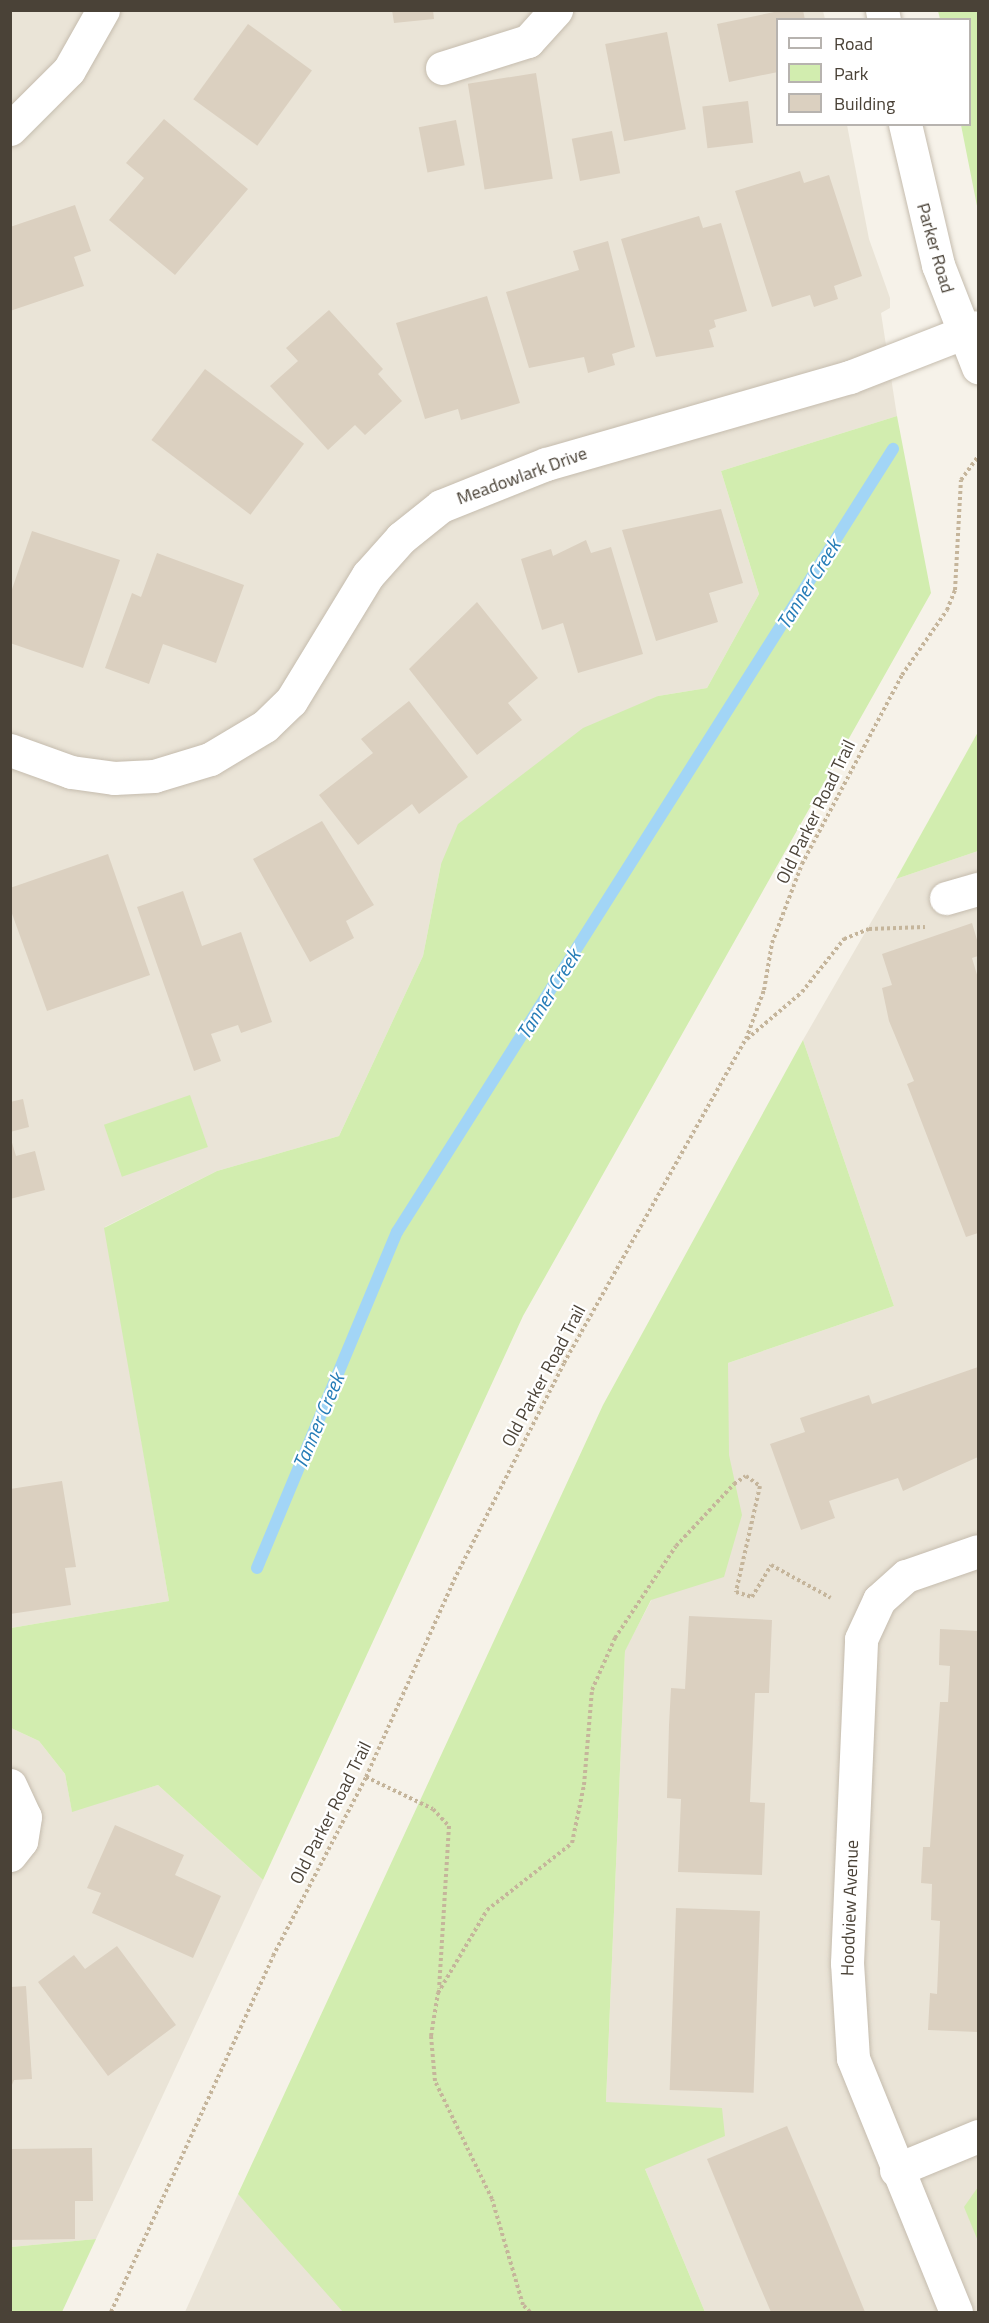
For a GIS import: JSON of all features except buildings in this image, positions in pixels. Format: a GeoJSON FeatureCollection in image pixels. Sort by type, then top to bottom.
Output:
{"type":"FeatureCollection","features":[{"type":"Feature","properties":{"kind":"street"},"geometry":{"type":"LineString","coordinates":[[10,129],[69,70],[103,10]]}},
{"type":"Feature","properties":{"kind":"street"},"geometry":{"type":"LineString","coordinates":[[442,68],[528,41],[556,10]]}},
{"type":"Feature","properties":{"kind":"street","name":"Parker Road"},"geometry":{"type":"LineString","coordinates":[[905,126],[938,266],[971,330],[978,367]]}},
{"type":"Feature","properties":{"kind":"street","name":"Meadowlark Drive"},"geometry":{"type":"LineString","coordinates":[[10,750],[70,772],[114,778],[154,776],[210,759],[265,726],[291,701],[368,575],[400,538],[441,506],[523,471],[850,377],[971,330]]}},
{"type":"Feature","properties":{"kind":"street"},"geometry":{"type":"LineString","coordinates":[[939,912],[978,889]]}},
{"type":"Feature","properties":{"kind":"street","name":"Hoodview Avenue"},"geometry":{"type":"LineString","coordinates":[[956,2313],[896,2170],[853,2058],[849,2034],[857,1659],[879,1600],[906,1576],[978,1551]]}},
{"type":"Feature","properties":{"kind":"street"},"geometry":{"type":"LineString","coordinates":[[10,1785],[25,1817],[21,1841],[10,1855]]}},
{"type":"Feature","properties":{"kind":"street"},"geometry":{"type":"LineString","coordinates":[[896,2170],[978,2136]]}},
{"type":"Feature","properties":{"kind":"path","name":"Old Parker Road Trail"},"geometry":{"type":"LineString","coordinates":[[111,2313],[273,1956],[366,1778],[454,1580],[564,1363],[746,1040],[764,990],[772,943],[802,864],[902,675],[948,610],[955,590],[961,480],[978,457]]}},
{"type":"Feature","properties":{"kind":"path"},"geometry":{"type":"LineString","coordinates":[[746,1040],[802,992],[844,939],[869,929],[939,912]]}},
{"type":"Feature","properties":{"kind":"path"},"geometry":{"type":"LineString","coordinates":[[438,1993],[487,1910],[572,1843],[585,1785],[592,1690],[611,1648],[676,1546],[734,1484],[746,1476],[760,1486],[736,1592],[752,1597],[771,1565],[831,1598]]}},
{"type":"Feature","properties":{"kind":"path"},"geometry":{"type":"LineString","coordinates":[[366,1778],[433,1809],[449,1826],[438,1993],[431,2036],[435,2081],[492,2199],[523,2305],[530,2313]]}},
{"type":"Feature","properties":{"kind":"shaded area"},"geometry":{"type":"Polygon","coordinates":[[[11,11],[823,11],[825,18],[776,18],[776,126],[847,126],[869,239],[890,298],[890,308],[881,313],[897,416],[721,471],[759,594],[707,688],[658,696],[441,864],[423,956],[339,1136],[217,1171],[105,1227],[169,1601],[11,1628],[11,11]]]}},
{"type":"Feature","properties":{"kind":"shaded area"},"geometry":{"type":"Polygon","coordinates":[[[978,851],[978,2312],[705,2312],[645,2169],[606,2102],[625,1650],[728,1455],[728,1363],[894,1306],[803,1040],[896,879],[978,851]]]}},
{"type":"Feature","properties":{"kind":"shaded area"},"geometry":{"type":"Polygon","coordinates":[[[11,1728],[39,1741],[65,1774],[72,1811],[158,1785],[263,1880],[96,2239],[11,2247],[11,1728]]]}},
{"type":"Feature","properties":{"kind":"shaded area"},"geometry":{"type":"Polygon","coordinates":[[[238,2194],[332,2294],[343,2312],[185,2312],[238,2194]]]}},
{"type":"Feature","properties":{"kind":"green space"},"geometry":{"type":"Polygon","coordinates":[[[938,11],[978,11],[978,211],[961,126],[971,126],[971,18],[940,18],[938,11]]]}},
{"type":"Feature","properties":{"kind":"green space"},"geometry":{"type":"Polygon","coordinates":[[[897,416],[931,593],[523,1316],[263,1880],[158,1785],[72,1812],[65,1774],[39,1741],[11,1728],[11,1628],[169,1601],[104,1228],[217,1171],[339,1136],[423,956],[441,864],[458,824],[583,728],[658,696],[707,688],[759,594],[721,471],[897,416]]]}},
{"type":"Feature","properties":{"kind":"green space"},"geometry":{"type":"Polygon","coordinates":[[[978,732],[978,851],[896,879],[978,732]]]}},
{"type":"Feature","properties":{"kind":"green space"},"geometry":{"type":"Polygon","coordinates":[[[803,1040],[894,1306],[728,1363],[729,1455],[742,1515],[724,1577],[651,1600],[625,1651],[606,2102],[722,2108],[725,2136],[645,2169],[705,2312],[343,2312],[238,2194],[603,1405],[803,1040]]]}},
{"type":"Feature","properties":{"kind":"green space"},"geometry":{"type":"Polygon","coordinates":[[[190,1095],[208,1147],[122,1177],[104,1125],[190,1095]]]}},
{"type":"Feature","properties":{"kind":"green space"},"geometry":{"type":"Polygon","coordinates":[[[978,2187],[978,2241],[964,2207],[978,2187]]]}},
{"type":"Feature","properties":{"kind":"green space"},"geometry":{"type":"Polygon","coordinates":[[[96,2239],[62,2312],[11,2312],[11,2247],[96,2239]]]}},
{"type":"Feature","properties":{"kind":"waterway","name":"Tanner Creek"},"geometry":{"type":"LineString","coordinates":[[257,1568],[397,1232],[893,449]]}}]}
